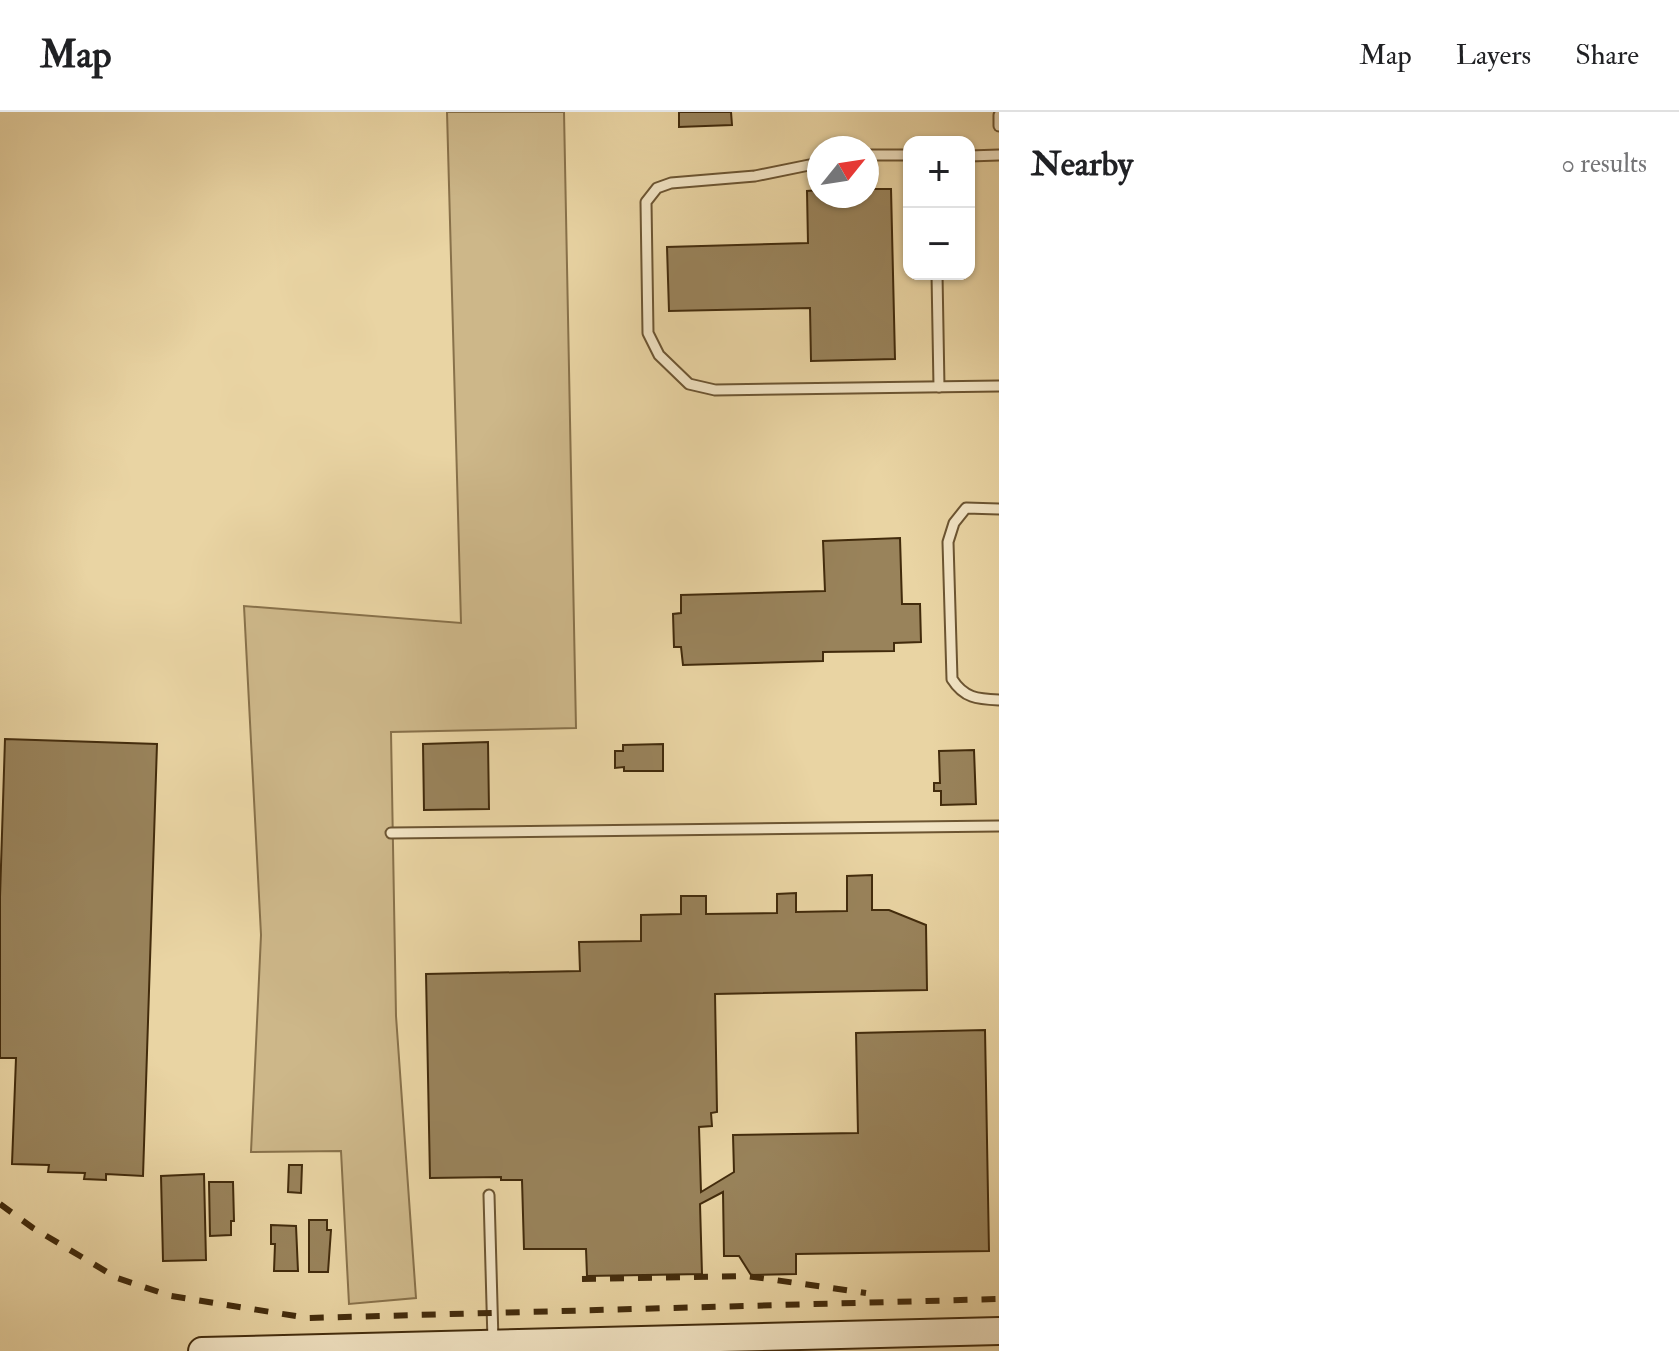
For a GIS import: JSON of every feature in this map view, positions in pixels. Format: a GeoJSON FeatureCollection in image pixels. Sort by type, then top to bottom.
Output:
{"type":"FeatureCollection","features":[{"type":"Feature","properties":{"kind":"street"},"geometry":{"type":"LineString","coordinates":[[202,1351],[999,1331]]}},
{"type":"Feature","properties":{"kind":"lane"},"geometry":{"type":"LineString","coordinates":[[999,115],[999,126]]}},
{"type":"Feature","properties":{"kind":"lane"},"geometry":{"type":"LineString","coordinates":[[879,155],[903,155]]}},
{"type":"Feature","properties":{"kind":"lane"},"geometry":{"type":"LineString","coordinates":[[975,156],[999,155]]}},
{"type":"Feature","properties":{"kind":"lane"},"geometry":{"type":"LineString","coordinates":[[807,165],[755,176],[671,183],[651,194],[646,202],[648,333],[659,355],[689,384],[715,390],[999,386]]}},
{"type":"Feature","properties":{"kind":"lane"},"geometry":{"type":"LineString","coordinates":[[937,280],[939,387]]}},
{"type":"Feature","properties":{"kind":"lane"},"geometry":{"type":"LineString","coordinates":[[999,509],[966,508],[954,523],[948,542],[952,679],[962,694],[999,700]]}},
{"type":"Feature","properties":{"kind":"lane"},"geometry":{"type":"LineString","coordinates":[[391,833],[999,826]]}},
{"type":"Feature","properties":{"kind":"lane"},"geometry":{"type":"LineString","coordinates":[[489,1195],[493,1344]]}},
{"type":"Feature","properties":{"kind":"shaded area"},"geometry":{"type":"Polygon","coordinates":[[[447,112],[564,112],[576,728],[391,732],[396,1016],[416,1298],[349,1304],[341,1151],[251,1152],[261,935],[244,606],[461,623],[447,112]]]}},
{"type":"Feature","properties":{"kind":"building"},"geometry":{"type":"Polygon","coordinates":[[[679,112],[731,112],[732,125],[679,127],[679,112]]]}},
{"type":"Feature","properties":{"kind":"building"},"geometry":{"type":"Polygon","coordinates":[[[879,189],[891,189],[895,359],[811,361],[810,308],[669,311],[667,247],[808,243],[807,208],[879,208],[879,189]]]}},
{"type":"Feature","properties":{"kind":"building"},"geometry":{"type":"Polygon","coordinates":[[[900,538],[902,604],[920,604],[921,642],[894,643],[894,651],[823,652],[823,661],[683,665],[681,647],[674,647],[673,614],[681,613],[681,595],[825,591],[823,541],[900,538]]]}},
{"type":"Feature","properties":{"kind":"building"},"geometry":{"type":"Polygon","coordinates":[[[5,739],[157,744],[143,1176],[106,1174],[106,1180],[84,1179],[85,1173],[48,1172],[49,1165],[12,1164],[16,1058],[0,1058],[0,897],[5,739]]]}},
{"type":"Feature","properties":{"kind":"building"},"geometry":{"type":"Polygon","coordinates":[[[488,742],[489,809],[424,810],[423,744],[488,742]]]}},
{"type":"Feature","properties":{"kind":"building"},"geometry":{"type":"Polygon","coordinates":[[[663,744],[663,771],[624,771],[624,767],[615,768],[615,751],[623,751],[623,745],[663,744]]]}},
{"type":"Feature","properties":{"kind":"building"},"geometry":{"type":"Polygon","coordinates":[[[974,750],[976,804],[941,805],[941,791],[934,791],[934,783],[940,783],[939,751],[974,750]]]}},
{"type":"Feature","properties":{"kind":"building"},"geometry":{"type":"Polygon","coordinates":[[[872,875],[872,910],[889,910],[926,925],[927,990],[715,994],[717,1112],[711,1113],[712,1126],[699,1127],[701,1192],[734,1172],[733,1135],[858,1133],[856,1033],[985,1030],[989,1251],[796,1254],[796,1274],[751,1275],[739,1256],[724,1256],[723,1192],[700,1204],[702,1274],[587,1276],[586,1249],[524,1249],[522,1180],[501,1180],[501,1177],[430,1178],[426,974],[580,971],[579,942],[641,941],[641,915],[681,914],[681,896],[706,896],[706,914],[777,913],[777,894],[796,893],[796,912],[847,911],[847,876],[872,875]]]}},
{"type":"Feature","properties":{"kind":"building"},"geometry":{"type":"Polygon","coordinates":[[[289,1165],[302,1165],[301,1193],[288,1192],[289,1165]]]}},
{"type":"Feature","properties":{"kind":"building"},"geometry":{"type":"Polygon","coordinates":[[[204,1174],[206,1260],[163,1261],[161,1176],[204,1174]]]}},
{"type":"Feature","properties":{"kind":"building"},"geometry":{"type":"Polygon","coordinates":[[[209,1182],[233,1182],[234,1221],[231,1221],[231,1235],[210,1236],[209,1182]]]}},
{"type":"Feature","properties":{"kind":"building"},"geometry":{"type":"Polygon","coordinates":[[[309,1220],[327,1220],[327,1230],[331,1230],[328,1272],[309,1272],[309,1220]]]}},
{"type":"Feature","properties":{"kind":"building"},"geometry":{"type":"Polygon","coordinates":[[[271,1225],[296,1226],[298,1271],[274,1271],[275,1244],[271,1244],[271,1225]]]}},
{"type":"Feature","properties":{"kind":"railway"},"geometry":{"type":"LineString","coordinates":[[0,1204],[33,1228],[117,1278],[171,1296],[308,1318],[999,1299]]}},
{"type":"Feature","properties":{"kind":"railway"},"geometry":{"type":"LineString","coordinates":[[582,1279],[747,1276],[866,1293]]}}]}
